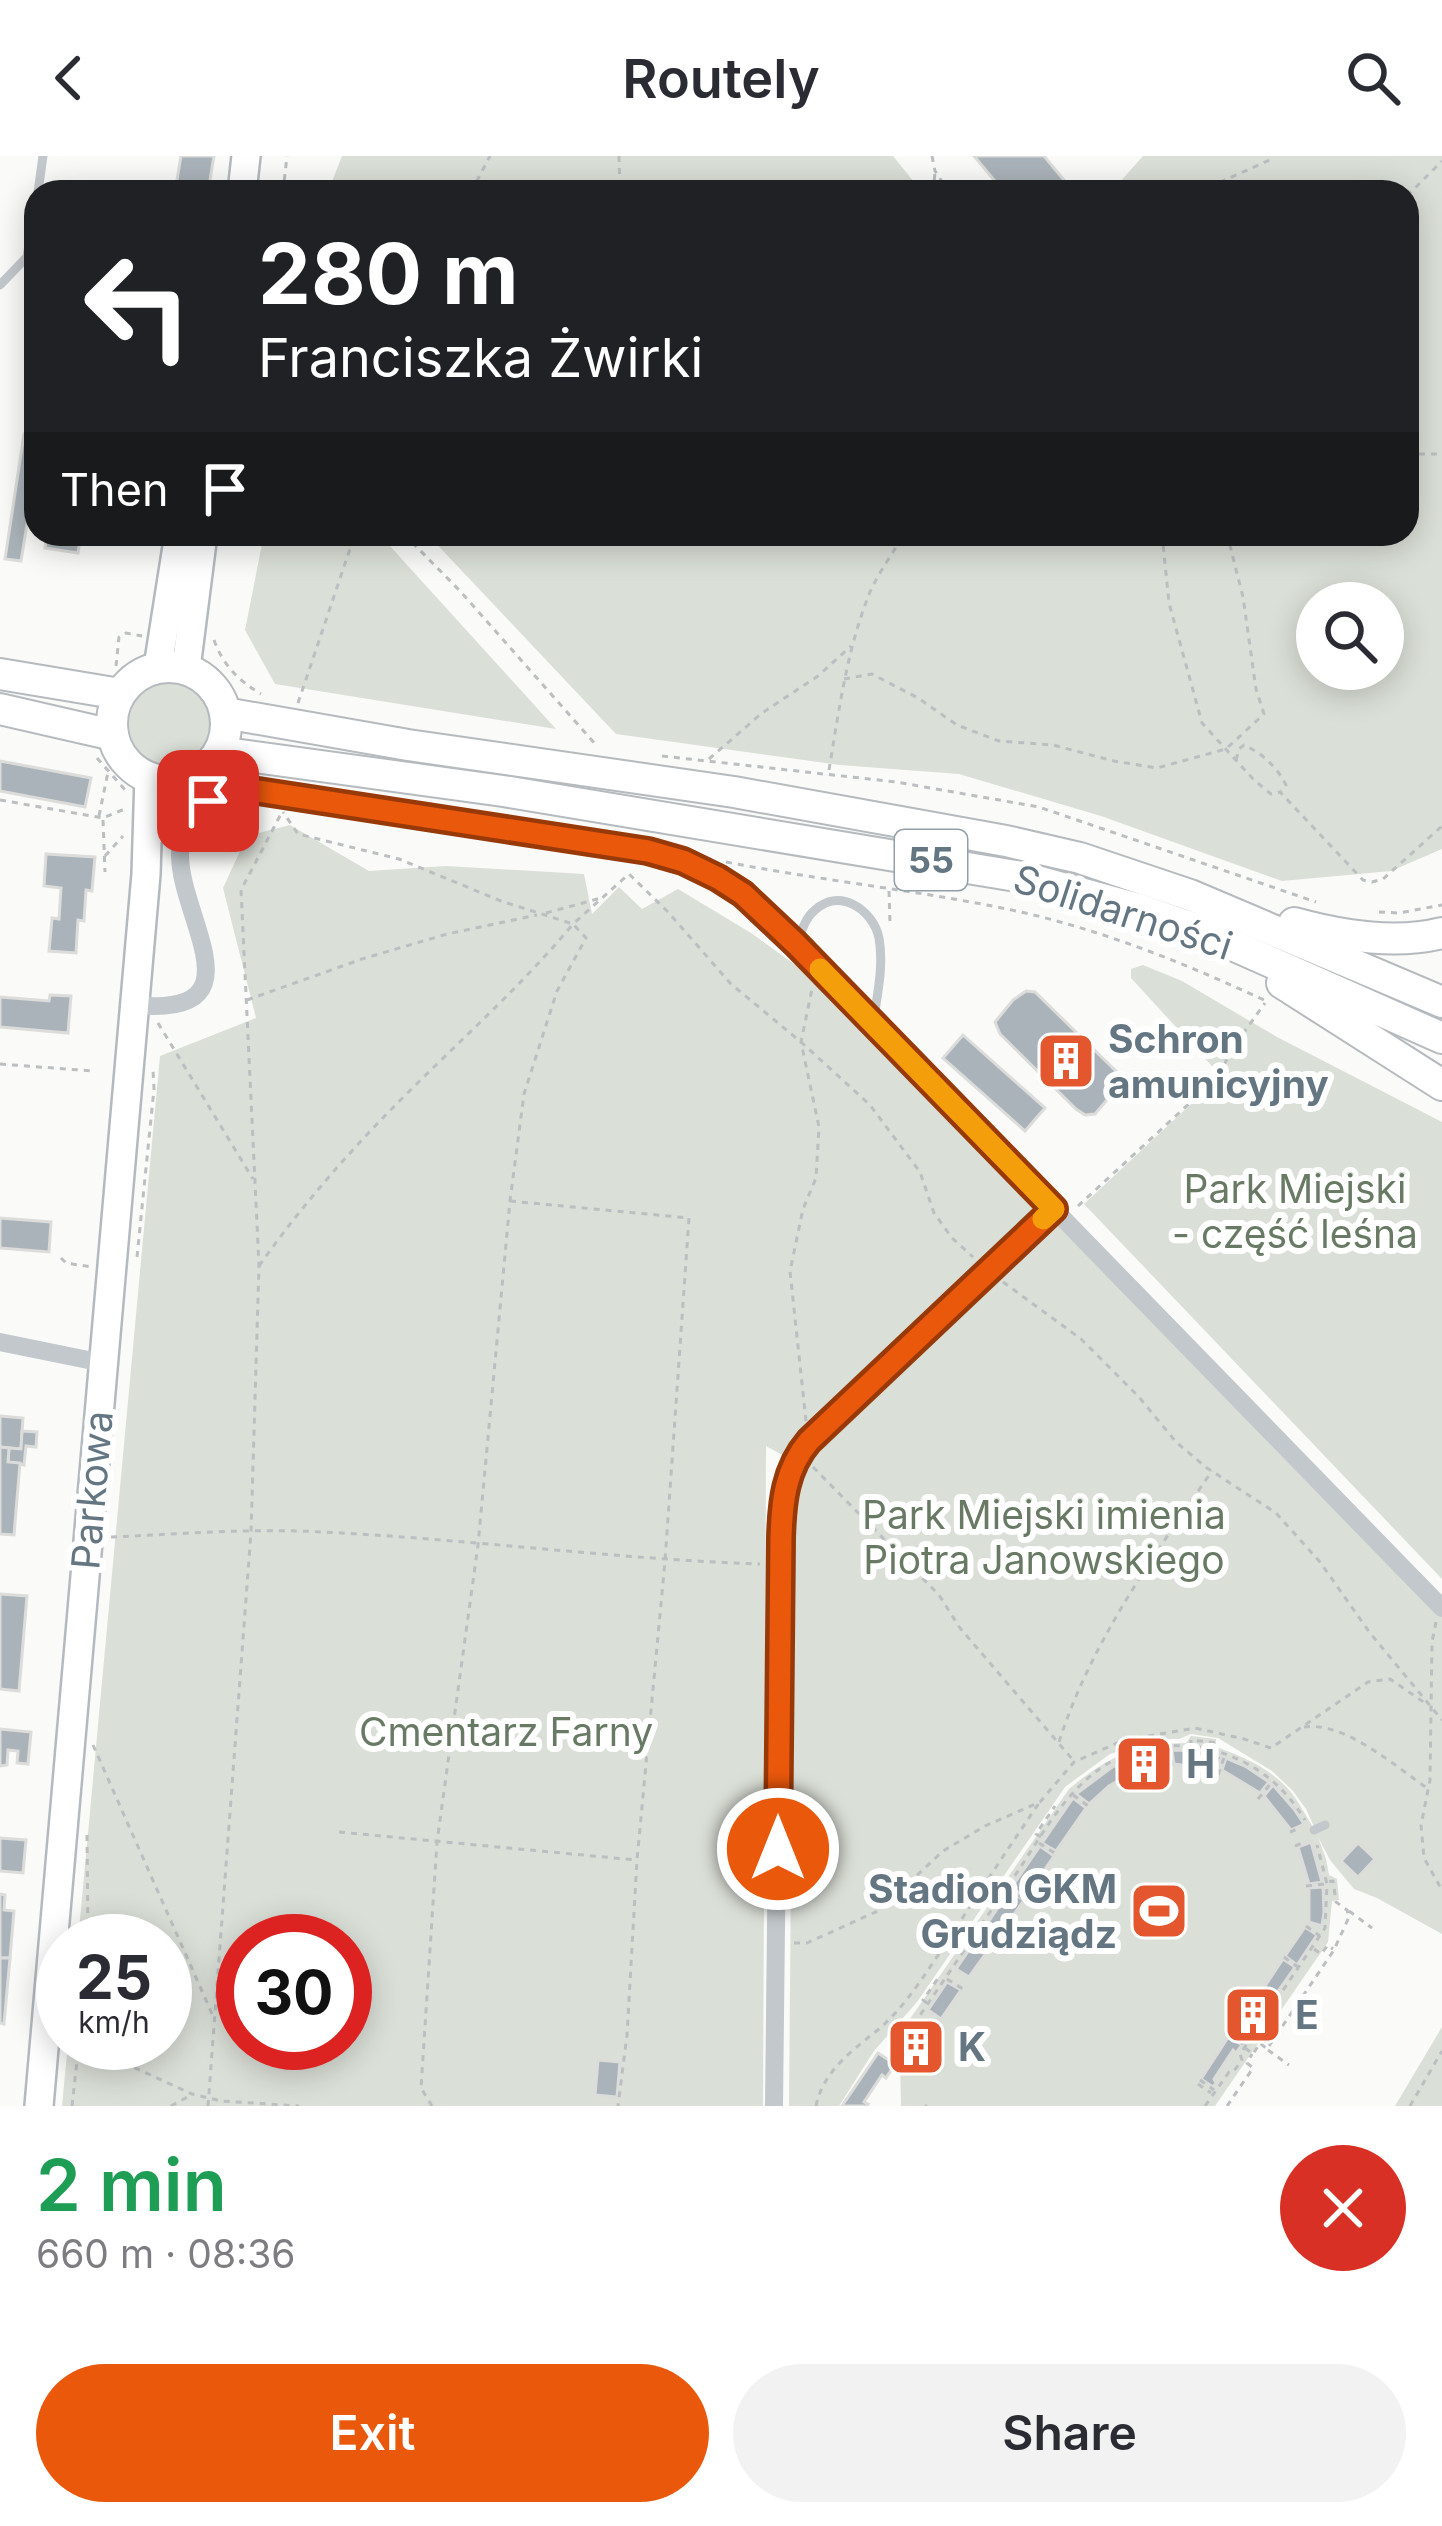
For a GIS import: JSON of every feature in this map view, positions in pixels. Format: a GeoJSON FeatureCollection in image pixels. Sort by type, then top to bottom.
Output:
{"type":"FeatureCollection","features":[{"type":"Feature","properties":{"kind":"main road"},"geometry":{"type":"LineString","coordinates":[[0,674],[118,680],[172,668],[204,678],[218,693],[226,726],[219,752],[206,767],[190,777],[160,779],[103,744],[0,709]]}},
{"type":"Feature","properties":{"kind":"main road"},"geometry":{"type":"LineString","coordinates":[[103,744],[118,680]]}},
{"type":"Feature","properties":{"kind":"main road","name":"Solidarności"},"geometry":{"type":"LineString","coordinates":[[226,712],[734,793],[1080,858],[1190,895],[1442,1003]]}},
{"type":"Feature","properties":{"kind":"main road","name":"Solidarności"},"geometry":{"type":"LineString","coordinates":[[219,752],[503,791],[1022,877],[1201,932],[1442,1038]]}},
{"type":"Feature","properties":{"kind":"main road"},"geometry":{"type":"LineString","coordinates":[[1190,895],[1358,937],[1442,933]]}},
{"type":"Feature","properties":{"kind":"main road"},"geometry":{"type":"LineString","coordinates":[[1201,932],[1442,1085]]}},
{"type":"Feature","properties":{"kind":"street"},"geometry":{"type":"LineString","coordinates":[[172,668],[178,546]]}},
{"type":"Feature","properties":{"kind":"street"},"geometry":{"type":"LineString","coordinates":[[172,668],[200,546]]}},
{"type":"Feature","properties":{"kind":"street","name":"Parkowa"},"geometry":{"type":"LineString","coordinates":[[39,2106],[104,1363],[146,1013],[146,874],[160,779]]}},
{"type":"Feature","properties":{"kind":"street"},"geometry":{"type":"LineString","coordinates":[[146,1013],[184,1005],[196,996],[205,979],[202,939],[180,856],[193,817],[226,791],[245,789],[339,802],[648,851],[683,861],[743,894],[796,944],[1441,1607]]}},
{"type":"Feature","properties":{"kind":"street"},"geometry":{"type":"LineString","coordinates":[[774,2106],[780,1565],[788,1474],[804,1447],[989,1271],[1059,1214]]}},
{"type":"Feature","properties":{"kind":"street"},"geometry":{"type":"LineString","coordinates":[[0,1342],[104,1363]]}},
{"type":"Feature","properties":{"kind":"lane"},"geometry":{"type":"LineString","coordinates":[[0,285],[24,265]]}},
{"type":"Feature","properties":{"kind":"lane"},"geometry":{"type":"LineString","coordinates":[[796,944],[807,918],[819,905],[849,902],[872,919],[881,959],[873,1024]]}},
{"type":"Feature","properties":{"kind":"path"},"geometry":{"type":"LineString","coordinates":[[932,156],[934,180]]}},
{"type":"Feature","properties":{"kind":"path"},"geometry":{"type":"LineString","coordinates":[[1225,180],[1272,159]]}},
{"type":"Feature","properties":{"kind":"path"},"geometry":{"type":"LineString","coordinates":[[1419,184],[1442,161]]}},
{"type":"Feature","properties":{"kind":"path"},"geometry":{"type":"LineString","coordinates":[[935,171],[941,180]]}},
{"type":"Feature","properties":{"kind":"path"},"geometry":{"type":"LineString","coordinates":[[298,704],[351,546]]}},
{"type":"Feature","properties":{"kind":"path"},"geometry":{"type":"LineString","coordinates":[[416,546],[598,748],[576,745]]}},
{"type":"Feature","properties":{"kind":"path"},"geometry":{"type":"LineString","coordinates":[[828,774],[854,644],[871,590],[897,546]]}},
{"type":"Feature","properties":{"kind":"path"},"geometry":{"type":"LineString","coordinates":[[1163,546],[1169,603],[1202,723],[1253,780],[1271,794],[1286,784],[1255,750],[1244,745],[1238,749],[1237,760]]}},
{"type":"Feature","properties":{"kind":"path"},"geometry":{"type":"LineString","coordinates":[[844,679],[872,674],[957,725],[999,741],[1053,746],[1157,768],[1226,749],[1264,714],[1230,546]]}},
{"type":"Feature","properties":{"kind":"path"},"geometry":{"type":"LineString","coordinates":[[118,680],[119,637],[125,633],[147,637]]}},
{"type":"Feature","properties":{"kind":"path"},"geometry":{"type":"LineString","coordinates":[[213,638],[228,668],[261,694]]}},
{"type":"Feature","properties":{"kind":"path"},"geometry":{"type":"LineString","coordinates":[[707,760],[854,644]]}},
{"type":"Feature","properties":{"kind":"path"},"geometry":{"type":"LineString","coordinates":[[103,744],[108,771],[101,818],[105,872]]}},
{"type":"Feature","properties":{"kind":"path"},"geometry":{"type":"LineString","coordinates":[[663,756],[896,782],[1039,807],[1329,907]]}},
{"type":"Feature","properties":{"kind":"path"},"geometry":{"type":"LineString","coordinates":[[0,800],[101,818],[137,804],[108,771]]}},
{"type":"Feature","properties":{"kind":"path"},"geometry":{"type":"LineString","coordinates":[[1280,792],[1363,880],[1372,882],[1383,879],[1442,826]]}},
{"type":"Feature","properties":{"kind":"path"},"geometry":{"type":"LineString","coordinates":[[208,2106],[251,1532],[259,1266],[241,890],[283,812],[298,834],[399,859],[501,901],[573,924],[586,938],[556,991],[524,1094],[478,1545],[437,1842],[421,2088],[432,2106]]}},
{"type":"Feature","properties":{"kind":"path"},"geometry":{"type":"LineString","coordinates":[[104,857],[128,831]]}},
{"type":"Feature","properties":{"kind":"path"},"geometry":{"type":"LineString","coordinates":[[259,1266],[292,1220],[378,1123],[573,924],[629,874],[730,984],[870,1105],[920,1172],[934,1213],[952,1238],[1081,1340],[1176,1442],[1212,1472],[1276,1513],[1320,1562],[1370,1633],[1442,1720]]}},
{"type":"Feature","properties":{"kind":"path"},"geometry":{"type":"LineString","coordinates":[[879,941],[891,937],[889,889]]}},
{"type":"Feature","properties":{"kind":"path"},"geometry":{"type":"LineString","coordinates":[[245,1000],[447,934],[602,898]]}},
{"type":"Feature","properties":{"kind":"path"},"geometry":{"type":"LineString","coordinates":[[1380,913],[1442,905]]}},
{"type":"Feature","properties":{"kind":"path"},"geometry":{"type":"LineString","coordinates":[[817,965],[801,1042],[819,1126],[816,1178],[803,1209],[790,1271],[804,1447],[939,1595],[960,1628],[1074,1762]]}},
{"type":"Feature","properties":{"kind":"path"},"geometry":{"type":"LineString","coordinates":[[1059,1214],[1218,1077],[1267,1001]]}},
{"type":"Feature","properties":{"kind":"path"},"geometry":{"type":"LineString","coordinates":[[146,1013],[255,1181]]}},
{"type":"Feature","properties":{"kind":"path"},"geometry":{"type":"LineString","coordinates":[[0,1064],[93,1071]]}},
{"type":"Feature","properties":{"kind":"path"},"geometry":{"type":"LineString","coordinates":[[510,1201],[689,1218],[618,2106]]}},
{"type":"Feature","properties":{"kind":"path"},"geometry":{"type":"LineString","coordinates":[[62,1258],[66,1263],[100,1268]]}},
{"type":"Feature","properties":{"kind":"path"},"geometry":{"type":"LineString","coordinates":[[1059,1744],[1070,1708],[1118,1613],[1212,1472]]}},
{"type":"Feature","properties":{"kind":"path"},"geometry":{"type":"LineString","coordinates":[[111,1537],[321,1532],[665,1561],[780,1565]]}},
{"type":"Feature","properties":{"kind":"path"},"geometry":{"type":"LineString","coordinates":[[1441,1607],[1432,1642],[1428,1789],[1420,1825],[1424,1858],[1442,1890]]}},
{"type":"Feature","properties":{"kind":"path"},"geometry":{"type":"LineString","coordinates":[[816,2106],[834,2069],[881,2028],[921,1980],[1040,1802],[1074,1762],[1124,1740],[1195,1728],[1271,1748],[1368,1682],[1390,1679],[1431,1708]]}},
{"type":"Feature","properties":{"kind":"path"},"geometry":{"type":"LineString","coordinates":[[1302,1727],[1313,1725],[1355,1739],[1428,1789]]}},
{"type":"Feature","properties":{"kind":"path"},"geometry":{"type":"LineString","coordinates":[[1191,1746],[1191,1740],[1218,1743]]}},
{"type":"Feature","properties":{"kind":"path"},"geometry":{"type":"LineString","coordinates":[[92,1744],[215,2019]]}},
{"type":"Feature","properties":{"kind":"path"},"geometry":{"type":"LineString","coordinates":[[1170,1746],[1172,1768]]}},
{"type":"Feature","properties":{"kind":"path"},"geometry":{"type":"LineString","coordinates":[[905,2047],[942,1977],[1072,1794],[1115,1760],[1139,1751],[1191,1746],[1246,1762],[1296,1804],[1312,1831],[1328,1909],[1322,1936],[1240,2054],[1243,2060],[1205,2106]]}},
{"type":"Feature","properties":{"kind":"path"},"geometry":{"type":"LineString","coordinates":[[1218,1775],[1225,1754]]}},
{"type":"Feature","properties":{"kind":"path"},"geometry":{"type":"LineString","coordinates":[[1115,1760],[1128,1781]]}},
{"type":"Feature","properties":{"kind":"path"},"geometry":{"type":"LineString","coordinates":[[1258,1799],[1273,1781]]}},
{"type":"Feature","properties":{"kind":"path"},"geometry":{"type":"LineString","coordinates":[[1072,1794],[1091,1808]]}},
{"type":"Feature","properties":{"kind":"path"},"geometry":{"type":"LineString","coordinates":[[777,1943],[807,1943],[880,1910],[943,1851],[1040,1802]]}},
{"type":"Feature","properties":{"kind":"path"},"geometry":{"type":"LineString","coordinates":[[1055,1806],[1036,1834],[1059,1856]]}},
{"type":"Feature","properties":{"kind":"path"},"geometry":{"type":"LineString","coordinates":[[1290,1832],[1312,1831]]}},
{"type":"Feature","properties":{"kind":"path"},"geometry":{"type":"LineString","coordinates":[[1295,1846],[1312,1831]]}},
{"type":"Feature","properties":{"kind":"path"},"geometry":{"type":"LineString","coordinates":[[339,1832],[638,1860]]}},
{"type":"Feature","properties":{"kind":"path"},"geometry":{"type":"LineString","coordinates":[[1306,1886],[1333,1881],[1336,1902],[1372,1928]]}},
{"type":"Feature","properties":{"kind":"path"},"geometry":{"type":"LineString","coordinates":[[1007,1888],[1029,1901]]}},
{"type":"Feature","properties":{"kind":"path"},"geometry":{"type":"LineString","coordinates":[[1267,2049],[1334,1950],[1349,1917],[1347,1910]]}},
{"type":"Feature","properties":{"kind":"path"},"geometry":{"type":"LineString","coordinates":[[1306,1926],[1322,1936]]}},
{"type":"Feature","properties":{"kind":"path"},"geometry":{"type":"LineString","coordinates":[[976,1933],[996,1944]]}},
{"type":"Feature","properties":{"kind":"path"},"geometry":{"type":"LineString","coordinates":[[1321,1969],[1316,1963],[1321,1954],[1328,1945],[1334,1950]]}},
{"type":"Feature","properties":{"kind":"path"},"geometry":{"type":"LineString","coordinates":[[1313,1948],[1321,1954]]}},
{"type":"Feature","properties":{"kind":"path"},"geometry":{"type":"LineString","coordinates":[[1284,1957],[1300,1968]]}},
{"type":"Feature","properties":{"kind":"path"},"geometry":{"type":"LineString","coordinates":[[942,1977],[963,1989]]}},
{"type":"Feature","properties":{"kind":"path"},"geometry":{"type":"LineString","coordinates":[[1262,1990],[1277,2001]]}},
{"type":"Feature","properties":{"kind":"path"},"geometry":{"type":"LineString","coordinates":[[915,2023],[934,2035]]}},
{"type":"Feature","properties":{"kind":"path"},"geometry":{"type":"LineString","coordinates":[[1230,2033],[1252,2054]]}},
{"type":"Feature","properties":{"kind":"path"},"geometry":{"type":"LineString","coordinates":[[1227,2106],[1253,2068],[1246,2063],[1260,2043],[1289,2065]]}},
{"type":"Feature","properties":{"kind":"path"},"geometry":{"type":"LineString","coordinates":[[1410,2106],[1442,2051]]}},
{"type":"Feature","properties":{"kind":"path"},"geometry":{"type":"LineString","coordinates":[[72,2106],[75,2070]]}},
{"type":"Feature","properties":{"kind":"path"},"geometry":{"type":"LineString","coordinates":[[140,2070],[209,2098],[298,2106]]}},
{"type":"Feature","properties":{"kind":"path"},"geometry":{"type":"LineString","coordinates":[[1199,2082],[1214,2093]]}},
{"type":"Feature","properties":{"kind":"path"},"geometry":{"type":"LineString","coordinates":[[171,2106],[193,2094]]}},
{"type":"Feature","properties":{"kind":"green space"},"geometry":{"type":"Polygon","coordinates":[[[342,156],[893,156],[912,180],[333,180],[342,156]]]}},
{"type":"Feature","properties":{"kind":"green space"},"geometry":{"type":"Polygon","coordinates":[[[1143,156],[1442,156],[1442,849],[1391,871],[1282,881],[1101,816],[959,774],[840,765],[616,734],[438,546],[1419,546],[1419,180],[1122,180],[1143,156]]]}},
{"type":"Feature","properties":{"kind":"green space"},"geometry":{"type":"Polygon","coordinates":[[[262,546],[390,546],[556,729],[275,684],[245,630],[262,546]]]}},
{"type":"Feature","properties":{"kind":"green space"},"geometry":{"type":"Polygon","coordinates":[[[170,683],[199,695],[211,724],[199,753],[170,765],[141,753],[129,724],[141,695],[170,683]]]}},
{"type":"Feature","properties":{"kind":"green space"},"geometry":{"type":"Polygon","coordinates":[[[290,825],[369,871],[446,866],[584,874],[592,914],[619,887],[642,909],[678,889],[815,979],[1442,1616],[1442,1934],[1354,1889],[1318,1837],[1329,1875],[1337,1879],[1339,1900],[1332,1901],[1328,1942],[1215,2106],[901,2106],[900,2053],[905,2026],[1069,1789],[1096,1768],[1137,1750],[1186,1743],[1191,1736],[1216,1739],[1216,1747],[1256,1764],[1282,1783],[1316,1831],[1293,1791],[1272,1771],[1218,1738],[1191,1734],[1154,1739],[1110,1754],[1065,1787],[839,2106],[789,2106],[794,1512],[799,1464],[766,1446],[763,2106],[62,2106],[65,2070],[192,2070],[192,1914],[81,1914],[160,1056],[256,1018],[223,888],[247,836],[290,825]]]}},
{"type":"Feature","properties":{"kind":"green space","name":"Park Miejski - część leśna"},"geometry":{"type":"Polygon","coordinates":[[[1143,965],[1182,981],[1277,1037],[1442,1122],[1442,1579],[1084,1204],[1221,1076],[1131,978],[1131,969],[1143,965]]]}},
{"type":"Feature","properties":{"kind":"green space"},"geometry":{"type":"Polygon","coordinates":[[[1442,2027],[1442,2106],[1395,2106],[1442,2027]]]}},
{"type":"Feature","properties":{"kind":"building"},"geometry":{"type":"Polygon","coordinates":[[[181,156],[214,156],[210,180],[177,180],[181,156]]]}},
{"type":"Feature","properties":{"kind":"building"},"geometry":{"type":"Polygon","coordinates":[[[974,156],[1044,156],[1064,180],[994,180],[974,156]]]}},
{"type":"Feature","properties":{"kind":"building"},"geometry":{"type":"Polygon","coordinates":[[[24,434],[24,543],[21,561],[5,559],[24,434]]]}},
{"type":"Feature","properties":{"kind":"building"},"geometry":{"type":"Polygon","coordinates":[[[45,546],[79,546],[78,553],[45,546]]]}},
{"type":"Feature","properties":{"kind":"building"},"geometry":{"type":"Polygon","coordinates":[[[0,761],[91,778],[85,807],[0,791],[0,761]]]}},
{"type":"Feature","properties":{"kind":"building"},"geometry":{"type":"Polygon","coordinates":[[[46,854],[95,857],[84,921],[78,920],[76,953],[49,951],[52,918],[59,919],[61,888],[44,886],[46,854]]]}},
{"type":"Feature","properties":{"kind":"building","name":"Schron amunicyjny"},"geometry":{"type":"Polygon","coordinates":[[[1026,991],[1035,992],[1120,1075],[1118,1087],[1095,1114],[1076,1109],[1000,1034],[995,1022],[1026,991]]]}},
{"type":"Feature","properties":{"kind":"building"},"geometry":{"type":"Polygon","coordinates":[[[50,995],[71,996],[68,1033],[0,1027],[0,997],[49,1001],[50,995]]]}},
{"type":"Feature","properties":{"kind":"building"},"geometry":{"type":"Polygon","coordinates":[[[963,1035],[1045,1108],[1025,1131],[943,1058],[963,1035]]]}},
{"type":"Feature","properties":{"kind":"building"},"geometry":{"type":"Polygon","coordinates":[[[0,1218],[51,1222],[49,1252],[0,1248],[0,1218]]]}},
{"type":"Feature","properties":{"kind":"building"},"geometry":{"type":"Polygon","coordinates":[[[0,1416],[23,1418],[21,1449],[0,1447],[0,1416]]]}},
{"type":"Feature","properties":{"kind":"building"},"geometry":{"type":"Polygon","coordinates":[[[22,1431],[37,1432],[36,1447],[26,1446],[24,1465],[8,1462],[9,1448],[21,1449],[22,1431]]]}},
{"type":"Feature","properties":{"kind":"building"},"geometry":{"type":"Polygon","coordinates":[[[0,1447],[9,1448],[8,1462],[20,1463],[14,1535],[0,1534],[0,1447]]]}},
{"type":"Feature","properties":{"kind":"building"},"geometry":{"type":"Polygon","coordinates":[[[0,1594],[27,1596],[19,1691],[0,1689],[0,1594]]]}},
{"type":"Feature","properties":{"kind":"building"},"geometry":{"type":"Polygon","coordinates":[[[0,1729],[31,1732],[28,1764],[17,1763],[18,1751],[8,1750],[7,1765],[0,1766],[0,1729]]]}},
{"type":"Feature","properties":{"kind":"building","name":"H"},"geometry":{"type":"Polygon","coordinates":[[[1168,1749],[1169,1765],[1127,1776],[1119,1762],[1139,1755],[1168,1749]]]}},
{"type":"Feature","properties":{"kind":"building"},"geometry":{"type":"Polygon","coordinates":[[[1172,1750],[1222,1756],[1217,1770],[1174,1764],[1172,1750]]]}},
{"type":"Feature","properties":{"kind":"building"},"geometry":{"type":"Polygon","coordinates":[[[1226,1758],[1269,1782],[1260,1793],[1222,1770],[1226,1758]]]}},
{"type":"Feature","properties":{"kind":"building","name":"H"},"geometry":{"type":"Polygon","coordinates":[[[1115,1765],[1123,1778],[1089,1804],[1076,1794],[1115,1765]]]}},
{"type":"Feature","properties":{"kind":"building"},"geometry":{"type":"Polygon","coordinates":[[[1273,1785],[1304,1824],[1291,1830],[1264,1796],[1273,1785]]]}},
{"type":"Feature","properties":{"kind":"building"},"geometry":{"type":"Polygon","coordinates":[[[1073,1798],[1086,1808],[1056,1851],[1042,1843],[1073,1798]]]}},
{"type":"Feature","properties":{"kind":"building"},"geometry":{"type":"Polygon","coordinates":[[[0,1838],[26,1840],[23,1873],[0,1871],[0,1838]]]}},
{"type":"Feature","properties":{"kind":"building"},"geometry":{"type":"Polygon","coordinates":[[[1311,1842],[1322,1882],[1309,1884],[1298,1847],[1311,1842]]]}},
{"type":"Feature","properties":{"kind":"building"},"geometry":{"type":"Polygon","coordinates":[[[1358,1843],[1375,1859],[1358,1877],[1341,1861],[1358,1843]]]}},
{"type":"Feature","properties":{"kind":"building"},"geometry":{"type":"Polygon","coordinates":[[[1040,1846],[1054,1856],[1026,1897],[1011,1888],[1040,1846]]]}},
{"type":"Feature","properties":{"kind":"building"},"geometry":{"type":"Polygon","coordinates":[[[1323,1887],[1322,1926],[1309,1922],[1309,1888],[1323,1887]]]}},
{"type":"Feature","properties":{"kind":"building"},"geometry":{"type":"Polygon","coordinates":[[[1009,1891],[1024,1900],[995,1942],[981,1933],[1009,1891]]]}},
{"type":"Feature","properties":{"kind":"building"},"geometry":{"type":"Polygon","coordinates":[[[0,1894],[5,1895],[4,1910],[14,1911],[10,1958],[0,1958],[0,1894]]]}},
{"type":"Feature","properties":{"kind":"building","name":"E"},"geometry":{"type":"Polygon","coordinates":[[[1305,1927],[1317,1935],[1297,1965],[1285,1956],[1305,1927]]]}},
{"type":"Feature","properties":{"kind":"building"},"geometry":{"type":"Polygon","coordinates":[[[978,1937],[992,1945],[969,1977],[956,1969],[978,1937]]]}},
{"type":"Feature","properties":{"kind":"building"},"geometry":{"type":"Polygon","coordinates":[[[0,1958],[10,1958],[4,2024],[0,2023],[0,1958]]]}},
{"type":"Feature","properties":{"kind":"building","name":"E"},"geometry":{"type":"Polygon","coordinates":[[[1283,1959],[1295,1967],[1274,1997],[1263,1989],[1283,1959]]]}},
{"type":"Feature","properties":{"kind":"building","name":"K"},"geometry":{"type":"Polygon","coordinates":[[[947,1982],[961,1990],[941,2019],[928,2010],[947,1982]]]}},
{"type":"Feature","properties":{"kind":"building","name":"E"},"geometry":{"type":"Polygon","coordinates":[[[1261,1992],[1273,2000],[1245,2040],[1234,2031],[1261,1992]]]}},
{"type":"Feature","properties":{"kind":"building","name":"K"},"geometry":{"type":"Polygon","coordinates":[[[917,2027],[930,2035],[918,2067],[905,2069],[908,2045],[917,2027]]]}},
{"type":"Feature","properties":{"kind":"building"},"geometry":{"type":"Polygon","coordinates":[[[1229,2036],[1242,2045],[1236,2053],[1233,2050],[1213,2087],[1201,2079],[1229,2036]]]}},
{"type":"Feature","properties":{"kind":"building"},"geometry":{"type":"Polygon","coordinates":[[[878,2053],[895,2064],[886,2078],[882,2075],[864,2102],[866,2106],[842,2106],[878,2053]]]}},
{"type":"Feature","properties":{"kind":"building"},"geometry":{"type":"Polygon","coordinates":[[[598,2060],[620,2062],[617,2097],[595,2095],[598,2060]]]}},
{"type":"Feature","properties":{"kind":"slow traffic"},"geometry":{"type":"LineString","coordinates":[[820,969],[1054,1209],[1043,1219]]}},
{"type":"Feature","properties":{"kind":"place","name":"Schron amunicyjny"},"geometry":{"type":"Point","coordinates":[1066,1061]}},
{"type":"Feature","properties":{"kind":"place","name":"H"},"geometry":{"type":"Point","coordinates":[1144,1764]}},
{"type":"Feature","properties":{"kind":"place","name":"Stadion GKM Grudziądz"},"geometry":{"type":"Point","coordinates":[1159,1911]}},
{"type":"Feature","properties":{"kind":"place","name":"E"},"geometry":{"type":"Point","coordinates":[1253,2015]}},
{"type":"Feature","properties":{"kind":"place","name":"K"},"geometry":{"type":"Point","coordinates":[916,2047]}},
{"type":"Feature","properties":{"kind":"route"},"geometry":{"type":"LineString","coordinates":[[208,801],[226,791],[245,789],[648,851],[683,861],[743,894],[1054,1209],[809,1441],[788,1474],[781,1538],[778,1849]]}},
{"type":"Feature","properties":{"kind":"park label","name":"Park Miejski imienia Piotra Janowskiego"},"geometry":{"type":"Point","coordinates":[1044,1538]}},
{"type":"Feature","properties":{"kind":"park label","name":"Cmentarz Farny"},"geometry":{"type":"Point","coordinates":[506,1732]}}]}
